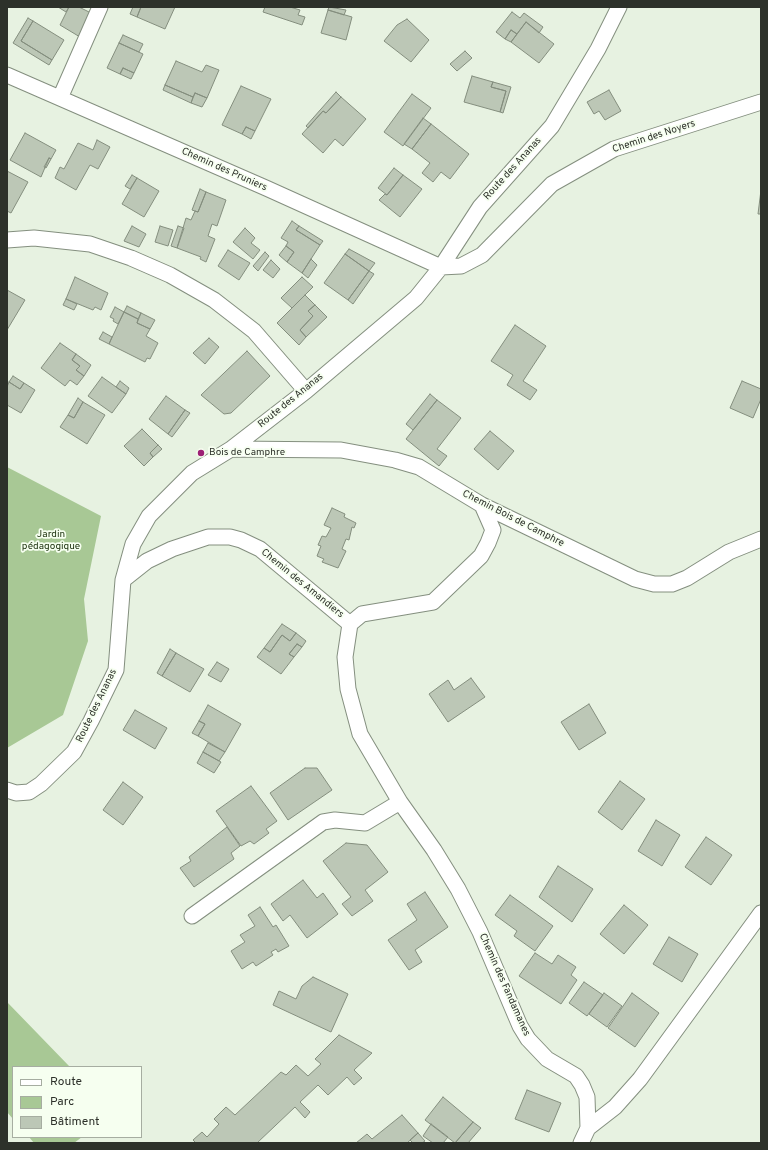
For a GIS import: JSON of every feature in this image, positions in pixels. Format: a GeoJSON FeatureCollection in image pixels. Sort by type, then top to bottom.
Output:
{"type":"FeatureCollection","features":[{"type":"Feature","properties":{"kind":"street"},"geometry":{"type":"LineString","coordinates":[[60,98],[100,7]]}},
{"type":"Feature","properties":{"kind":"street","name":"Route des Ananas"},"geometry":{"type":"LineString","coordinates":[[7,790],[16,793],[29,792],[74,752],[116,670],[123,580],[133,544],[150,516],[192,474],[231,449],[306,390],[416,298],[441,266],[480,207],[552,126],[598,50],[620,7]]}},
{"type":"Feature","properties":{"kind":"street","name":"Chemin des Pruniers"},"geometry":{"type":"LineString","coordinates":[[7,75],[441,266]]}},
{"type":"Feature","properties":{"kind":"street","name":"Chemin des Noyers"},"geometry":{"type":"LineString","coordinates":[[441,266],[461,266],[482,255],[552,184],[614,149],[761,102]]}},
{"type":"Feature","properties":{"kind":"street"},"geometry":{"type":"LineString","coordinates":[[7,240],[34,238],[90,244],[131,258],[170,275],[214,300],[254,331],[306,390]]}},
{"type":"Feature","properties":{"kind":"street","name":"Chemin Bois de Camphre"},"geometry":{"type":"LineString","coordinates":[[231,449],[341,450],[395,460],[419,468],[482,505],[634,579],[654,584],[672,584],[687,578],[729,552],[761,539]]}},
{"type":"Feature","properties":{"kind":"street"},"geometry":{"type":"LineString","coordinates":[[350,624],[362,614],[434,602],[481,556],[488,543],[493,530],[482,505]]}},
{"type":"Feature","properties":{"kind":"street","name":"Chemin des Amandiers"},"geometry":{"type":"LineString","coordinates":[[123,580],[147,562],[172,549],[208,537],[230,537],[241,540],[260,549],[350,624]]}},
{"type":"Feature","properties":{"kind":"street","name":"Chemin des Fandamanes"},"geometry":{"type":"LineString","coordinates":[[350,624],[345,657],[348,690],[360,734],[400,802],[434,850],[458,889],[480,932],[520,1026],[528,1039],[547,1059],[576,1076],[582,1085],[586,1097],[588,1128]]}},
{"type":"Feature","properties":{"kind":"street"},"geometry":{"type":"LineString","coordinates":[[192,916],[323,822],[335,820],[365,823],[400,802]]}},
{"type":"Feature","properties":{"kind":"street"},"geometry":{"type":"LineString","coordinates":[[581,1143],[588,1128],[615,1107],[640,1079],[761,913]]}},
{"type":"Feature","properties":{"kind":"green space","name":"Jardin pédagogique"},"geometry":{"type":"Polygon","coordinates":[[[7,467],[101,516],[84,599],[88,641],[63,715],[7,748],[7,467]]]}},
{"type":"Feature","properties":{"kind":"green space"},"geometry":{"type":"Polygon","coordinates":[[[7,1002],[69,1066],[12,1066],[12,1118],[7,1112],[7,1002]]]}},
{"type":"Feature","properties":{"kind":"green space"},"geometry":{"type":"Polygon","coordinates":[[[30,1138],[81,1138],[74,1143],[34,1143],[30,1138]]]}},
{"type":"Feature","properties":{"kind":"building"},"geometry":{"type":"Polygon","coordinates":[[[58,7],[69,7],[66,12],[58,7]]]}},
{"type":"Feature","properties":{"kind":"building"},"geometry":{"type":"Polygon","coordinates":[[[69,7],[79,7],[91,13],[80,37],[60,25],[69,7]]]}},
{"type":"Feature","properties":{"kind":"building"},"geometry":{"type":"Polygon","coordinates":[[[133,7],[141,7],[137,17],[130,14],[133,7]]]}},
{"type":"Feature","properties":{"kind":"building"},"geometry":{"type":"Polygon","coordinates":[[[141,7],[175,7],[165,29],[137,17],[141,7]]]}},
{"type":"Feature","properties":{"kind":"building"},"geometry":{"type":"Polygon","coordinates":[[[265,7],[290,7],[300,10],[298,15],[305,17],[302,25],[263,12],[265,7]]]}},
{"type":"Feature","properties":{"kind":"building"},"geometry":{"type":"Polygon","coordinates":[[[329,7],[346,10],[344,15],[328,10],[329,7]]]}},
{"type":"Feature","properties":{"kind":"building"},"geometry":{"type":"Polygon","coordinates":[[[328,10],[352,17],[346,40],[321,33],[328,10]]]}},
{"type":"Feature","properties":{"kind":"building"},"geometry":{"type":"Polygon","coordinates":[[[512,12],[520,18],[524,13],[543,27],[539,33],[526,22],[517,34],[511,30],[505,39],[496,32],[512,12]]]}},
{"type":"Feature","properties":{"kind":"building"},"geometry":{"type":"Polygon","coordinates":[[[28,18],[33,21],[21,41],[52,60],[49,65],[13,43],[28,18]]]}},
{"type":"Feature","properties":{"kind":"building"},"geometry":{"type":"Polygon","coordinates":[[[407,19],[429,40],[411,62],[384,41],[397,25],[407,19]]]}},
{"type":"Feature","properties":{"kind":"building"},"geometry":{"type":"Polygon","coordinates":[[[33,21],[64,40],[52,60],[21,41],[33,21]]]}},
{"type":"Feature","properties":{"kind":"building"},"geometry":{"type":"Polygon","coordinates":[[[526,22],[554,44],[539,63],[511,42],[526,22]]]}},
{"type":"Feature","properties":{"kind":"building"},"geometry":{"type":"Polygon","coordinates":[[[511,30],[517,34],[511,42],[505,39],[511,30]]]}},
{"type":"Feature","properties":{"kind":"building"},"geometry":{"type":"Polygon","coordinates":[[[123,35],[143,44],[139,52],[119,43],[123,35]]]}},
{"type":"Feature","properties":{"kind":"building"},"geometry":{"type":"Polygon","coordinates":[[[119,43],[143,54],[134,73],[123,68],[120,74],[107,68],[119,43]]]}},
{"type":"Feature","properties":{"kind":"building"},"geometry":{"type":"Polygon","coordinates":[[[465,51],[472,58],[457,71],[450,64],[465,51]]]}},
{"type":"Feature","properties":{"kind":"building"},"geometry":{"type":"Polygon","coordinates":[[[176,61],[202,72],[206,65],[219,70],[207,98],[195,93],[193,97],[165,85],[176,61]]]}},
{"type":"Feature","properties":{"kind":"building"},"geometry":{"type":"Polygon","coordinates":[[[123,68],[134,73],[131,79],[120,74],[123,68]]]}},
{"type":"Feature","properties":{"kind":"building"},"geometry":{"type":"Polygon","coordinates":[[[472,76],[493,82],[491,87],[506,91],[500,112],[464,102],[472,76]]]}},
{"type":"Feature","properties":{"kind":"building"},"geometry":{"type":"Polygon","coordinates":[[[493,82],[511,87],[503,113],[500,112],[506,91],[491,87],[493,82]]]}},
{"type":"Feature","properties":{"kind":"building"},"geometry":{"type":"Polygon","coordinates":[[[165,85],[193,97],[191,103],[163,90],[165,85]]]}},
{"type":"Feature","properties":{"kind":"building"},"geometry":{"type":"Polygon","coordinates":[[[241,86],[271,99],[255,131],[246,127],[242,134],[222,125],[241,86]]]}},
{"type":"Feature","properties":{"kind":"building"},"geometry":{"type":"Polygon","coordinates":[[[609,90],[621,111],[605,120],[599,111],[594,114],[587,102],[609,90]]]}},
{"type":"Feature","properties":{"kind":"building"},"geometry":{"type":"Polygon","coordinates":[[[336,92],[341,97],[326,113],[323,111],[308,128],[306,126],[336,92]]]}},
{"type":"Feature","properties":{"kind":"building"},"geometry":{"type":"Polygon","coordinates":[[[195,93],[207,98],[202,107],[191,103],[195,93]]]}},
{"type":"Feature","properties":{"kind":"building"},"geometry":{"type":"Polygon","coordinates":[[[412,94],[431,108],[403,146],[384,132],[412,94]]]}},
{"type":"Feature","properties":{"kind":"building"},"geometry":{"type":"Polygon","coordinates":[[[341,97],[366,119],[343,146],[335,139],[323,153],[302,134],[323,111],[326,113],[341,97]]]}},
{"type":"Feature","properties":{"kind":"building"},"geometry":{"type":"Polygon","coordinates":[[[423,118],[431,124],[412,149],[404,144],[423,118]]]}},
{"type":"Feature","properties":{"kind":"building"},"geometry":{"type":"Polygon","coordinates":[[[431,124],[469,154],[450,179],[441,172],[433,182],[422,173],[430,163],[412,149],[431,124]]]}},
{"type":"Feature","properties":{"kind":"building"},"geometry":{"type":"Polygon","coordinates":[[[246,127],[255,131],[251,139],[242,134],[246,127]]]}},
{"type":"Feature","properties":{"kind":"building"},"geometry":{"type":"Polygon","coordinates":[[[25,133],[56,150],[51,159],[49,158],[41,177],[10,160],[25,133]]]}},
{"type":"Feature","properties":{"kind":"building"},"geometry":{"type":"Polygon","coordinates":[[[97,140],[110,147],[98,169],[90,165],[76,190],[55,178],[60,167],[64,169],[78,143],[93,150],[97,140]]]}},
{"type":"Feature","properties":{"kind":"building"},"geometry":{"type":"Polygon","coordinates":[[[49,158],[51,159],[46,168],[44,167],[49,158]]]}},
{"type":"Feature","properties":{"kind":"building"},"geometry":{"type":"Polygon","coordinates":[[[394,168],[403,175],[387,195],[378,188],[394,168]]]}},
{"type":"Feature","properties":{"kind":"building"},"geometry":{"type":"Polygon","coordinates":[[[7,171],[28,182],[11,213],[7,211],[7,171]]]}},
{"type":"Feature","properties":{"kind":"building"},"geometry":{"type":"Polygon","coordinates":[[[132,175],[137,178],[130,189],[125,186],[132,175]]]}},
{"type":"Feature","properties":{"kind":"building"},"geometry":{"type":"Polygon","coordinates":[[[403,175],[422,189],[400,217],[379,200],[385,194],[387,195],[403,175]]]}},
{"type":"Feature","properties":{"kind":"building"},"geometry":{"type":"Polygon","coordinates":[[[137,178],[159,191],[144,217],[122,204],[137,178]]]}},
{"type":"Feature","properties":{"kind":"building"},"geometry":{"type":"Polygon","coordinates":[[[200,189],[206,192],[198,212],[192,210],[200,189]]]}},
{"type":"Feature","properties":{"kind":"building"},"geometry":{"type":"Polygon","coordinates":[[[761,190],[761,214],[758,214],[761,190]]]}},
{"type":"Feature","properties":{"kind":"building"},"geometry":{"type":"Polygon","coordinates":[[[206,192],[226,200],[217,226],[212,224],[208,236],[215,239],[206,262],[200,259],[201,257],[177,248],[186,218],[191,220],[195,211],[198,212],[206,192]]]}},
{"type":"Feature","properties":{"kind":"building"},"geometry":{"type":"Polygon","coordinates":[[[292,221],[299,226],[296,230],[320,245],[302,273],[287,262],[294,252],[286,246],[288,242],[281,238],[292,221]]]}},
{"type":"Feature","properties":{"kind":"building"},"geometry":{"type":"Polygon","coordinates":[[[132,226],[146,234],[139,247],[124,241],[132,226]]]}},
{"type":"Feature","properties":{"kind":"building"},"geometry":{"type":"Polygon","coordinates":[[[160,226],[173,230],[168,246],[155,242],[160,226]]]}},
{"type":"Feature","properties":{"kind":"building"},"geometry":{"type":"Polygon","coordinates":[[[178,226],[184,228],[177,248],[171,246],[178,226]]]}},
{"type":"Feature","properties":{"kind":"building"},"geometry":{"type":"Polygon","coordinates":[[[299,226],[323,241],[320,245],[296,230],[299,226]]]}},
{"type":"Feature","properties":{"kind":"building"},"geometry":{"type":"Polygon","coordinates":[[[245,228],[255,238],[251,243],[260,250],[253,259],[233,242],[245,228]]]}},
{"type":"Feature","properties":{"kind":"building"},"geometry":{"type":"Polygon","coordinates":[[[286,246],[294,252],[287,262],[279,255],[286,246]]]}},
{"type":"Feature","properties":{"kind":"building"},"geometry":{"type":"Polygon","coordinates":[[[349,249],[375,263],[369,271],[345,254],[349,249]]]}},
{"type":"Feature","properties":{"kind":"building"},"geometry":{"type":"Polygon","coordinates":[[[228,250],[250,263],[239,280],[218,266],[228,250]]]}},
{"type":"Feature","properties":{"kind":"building"},"geometry":{"type":"Polygon","coordinates":[[[265,252],[269,256],[258,271],[253,266],[265,252]]]}},
{"type":"Feature","properties":{"kind":"building"},"geometry":{"type":"Polygon","coordinates":[[[345,254],[369,271],[348,300],[324,283],[345,254]]]}},
{"type":"Feature","properties":{"kind":"building"},"geometry":{"type":"Polygon","coordinates":[[[311,259],[317,265],[308,278],[302,273],[311,259]]]}},
{"type":"Feature","properties":{"kind":"building"},"geometry":{"type":"Polygon","coordinates":[[[271,260],[280,269],[273,278],[263,270],[271,260]]]}},
{"type":"Feature","properties":{"kind":"building"},"geometry":{"type":"Polygon","coordinates":[[[369,271],[374,274],[353,304],[348,300],[369,271]]]}},
{"type":"Feature","properties":{"kind":"building"},"geometry":{"type":"Polygon","coordinates":[[[75,277],[108,293],[101,310],[95,307],[93,310],[66,299],[75,277]]]}},
{"type":"Feature","properties":{"kind":"building"},"geometry":{"type":"Polygon","coordinates":[[[302,277],[313,287],[292,308],[281,298],[302,277]]]}},
{"type":"Feature","properties":{"kind":"building"},"geometry":{"type":"Polygon","coordinates":[[[7,290],[25,300],[7,330],[7,290]]]}},
{"type":"Feature","properties":{"kind":"building"},"geometry":{"type":"Polygon","coordinates":[[[305,295],[315,305],[308,311],[313,316],[300,330],[306,337],[299,345],[277,323],[305,295]]]}},
{"type":"Feature","properties":{"kind":"building"},"geometry":{"type":"Polygon","coordinates":[[[66,299],[77,304],[74,310],[63,305],[66,299]]]}},
{"type":"Feature","properties":{"kind":"building"},"geometry":{"type":"Polygon","coordinates":[[[315,305],[327,317],[306,337],[300,330],[313,316],[308,311],[315,305]]]}},
{"type":"Feature","properties":{"kind":"building"},"geometry":{"type":"Polygon","coordinates":[[[127,306],[141,313],[138,319],[124,312],[127,306]]]}},
{"type":"Feature","properties":{"kind":"building"},"geometry":{"type":"Polygon","coordinates":[[[115,307],[124,312],[118,324],[110,317],[115,307]]]}},
{"type":"Feature","properties":{"kind":"building"},"geometry":{"type":"Polygon","coordinates":[[[124,312],[138,319],[137,323],[150,329],[146,336],[158,343],[150,359],[147,358],[145,362],[109,344],[124,312]]]}},
{"type":"Feature","properties":{"kind":"building"},"geometry":{"type":"Polygon","coordinates":[[[141,313],[155,320],[150,329],[137,323],[141,313]]]}},
{"type":"Feature","properties":{"kind":"building"},"geometry":{"type":"Polygon","coordinates":[[[515,325],[546,346],[523,381],[537,390],[530,400],[507,385],[513,375],[491,361],[515,325]]]}},
{"type":"Feature","properties":{"kind":"building"},"geometry":{"type":"Polygon","coordinates":[[[103,332],[112,337],[109,344],[99,339],[103,332]]]}},
{"type":"Feature","properties":{"kind":"building"},"geometry":{"type":"Polygon","coordinates":[[[209,338],[219,347],[205,364],[193,353],[209,338]]]}},
{"type":"Feature","properties":{"kind":"building"},"geometry":{"type":"Polygon","coordinates":[[[60,343],[76,354],[72,360],[80,366],[76,370],[84,376],[77,385],[70,380],[65,386],[41,368],[60,343]]]}},
{"type":"Feature","properties":{"kind":"building"},"geometry":{"type":"Polygon","coordinates":[[[247,351],[270,376],[231,413],[224,414],[201,395],[247,351]]]}},
{"type":"Feature","properties":{"kind":"building"},"geometry":{"type":"Polygon","coordinates":[[[76,354],[91,365],[84,376],[76,370],[80,366],[72,360],[76,354]]]}},
{"type":"Feature","properties":{"kind":"building"},"geometry":{"type":"Polygon","coordinates":[[[13,376],[24,383],[20,389],[9,382],[13,376]]]}},
{"type":"Feature","properties":{"kind":"building"},"geometry":{"type":"Polygon","coordinates":[[[102,377],[126,394],[112,413],[88,396],[102,377]]]}},
{"type":"Feature","properties":{"kind":"building"},"geometry":{"type":"Polygon","coordinates":[[[120,381],[129,388],[126,394],[116,387],[120,381]]]}},
{"type":"Feature","properties":{"kind":"building"},"geometry":{"type":"Polygon","coordinates":[[[742,381],[761,389],[761,399],[753,418],[730,408],[742,381]]]}},
{"type":"Feature","properties":{"kind":"building"},"geometry":{"type":"Polygon","coordinates":[[[9,382],[20,389],[24,383],[35,390],[21,413],[7,405],[7,387],[9,382]]]}},
{"type":"Feature","properties":{"kind":"building"},"geometry":{"type":"Polygon","coordinates":[[[430,394],[437,400],[413,430],[406,424],[430,394]]]}},
{"type":"Feature","properties":{"kind":"building"},"geometry":{"type":"Polygon","coordinates":[[[166,396],[185,410],[168,434],[149,419],[166,396]]]}},
{"type":"Feature","properties":{"kind":"building"},"geometry":{"type":"Polygon","coordinates":[[[78,398],[83,402],[74,418],[68,415],[78,398]]]}},
{"type":"Feature","properties":{"kind":"building"},"geometry":{"type":"Polygon","coordinates":[[[437,400],[461,418],[437,449],[447,456],[439,466],[406,439],[437,400]]]}},
{"type":"Feature","properties":{"kind":"building"},"geometry":{"type":"Polygon","coordinates":[[[83,402],[105,415],[87,444],[60,427],[68,415],[74,418],[83,402]]]}},
{"type":"Feature","properties":{"kind":"building"},"geometry":{"type":"Polygon","coordinates":[[[185,410],[190,413],[172,437],[168,434],[185,410]]]}},
{"type":"Feature","properties":{"kind":"building"},"geometry":{"type":"Polygon","coordinates":[[[142,429],[158,445],[150,453],[153,457],[144,466],[124,446],[142,429]]]}},
{"type":"Feature","properties":{"kind":"building"},"geometry":{"type":"Polygon","coordinates":[[[490,431],[514,451],[498,470],[474,449],[490,431]]]}},
{"type":"Feature","properties":{"kind":"building"},"geometry":{"type":"Polygon","coordinates":[[[158,445],[162,449],[153,457],[150,453],[158,445]]]}},
{"type":"Feature","properties":{"kind":"building"},"geometry":{"type":"Polygon","coordinates":[[[332,508],[345,514],[344,517],[356,523],[354,528],[352,527],[349,540],[346,539],[342,549],[346,551],[338,568],[322,562],[324,559],[317,556],[321,546],[318,545],[322,536],[326,537],[331,528],[324,525],[332,508]]]}},
{"type":"Feature","properties":{"kind":"building"},"geometry":{"type":"Polygon","coordinates":[[[282,624],[296,633],[290,641],[282,635],[270,652],[264,648],[282,624]]]}},
{"type":"Feature","properties":{"kind":"building"},"geometry":{"type":"Polygon","coordinates":[[[296,633],[306,641],[302,647],[297,644],[289,654],[294,657],[281,674],[257,657],[264,648],[270,652],[282,635],[290,641],[296,633]]]}},
{"type":"Feature","properties":{"kind":"building"},"geometry":{"type":"Polygon","coordinates":[[[297,644],[302,647],[294,657],[289,654],[297,644]]]}},
{"type":"Feature","properties":{"kind":"building"},"geometry":{"type":"Polygon","coordinates":[[[170,649],[176,653],[162,676],[157,673],[170,649]]]}},
{"type":"Feature","properties":{"kind":"building"},"geometry":{"type":"Polygon","coordinates":[[[176,653],[204,669],[190,692],[162,676],[176,653]]]}},
{"type":"Feature","properties":{"kind":"building"},"geometry":{"type":"Polygon","coordinates":[[[217,662],[229,669],[221,682],[208,675],[217,662]]]}},
{"type":"Feature","properties":{"kind":"building"},"geometry":{"type":"Polygon","coordinates":[[[471,678],[485,697],[448,722],[429,694],[448,680],[454,690],[471,678]]]}},
{"type":"Feature","properties":{"kind":"building"},"geometry":{"type":"Polygon","coordinates":[[[589,704],[606,733],[579,750],[561,722],[589,704]]]}},
{"type":"Feature","properties":{"kind":"building"},"geometry":{"type":"Polygon","coordinates":[[[208,705],[241,724],[225,752],[198,736],[205,724],[199,721],[208,705]]]}},
{"type":"Feature","properties":{"kind":"building"},"geometry":{"type":"Polygon","coordinates":[[[135,710],[167,728],[155,749],[123,730],[135,710]]]}},
{"type":"Feature","properties":{"kind":"building"},"geometry":{"type":"Polygon","coordinates":[[[199,721],[205,724],[198,736],[192,733],[199,721]]]}},
{"type":"Feature","properties":{"kind":"building"},"geometry":{"type":"Polygon","coordinates":[[[208,743],[225,752],[219,761],[203,752],[208,743]]]}},
{"type":"Feature","properties":{"kind":"building"},"geometry":{"type":"Polygon","coordinates":[[[203,752],[221,762],[214,773],[197,763],[203,752]]]}},
{"type":"Feature","properties":{"kind":"building"},"geometry":{"type":"Polygon","coordinates":[[[305,768],[317,768],[332,790],[288,820],[270,793],[305,768]]]}},
{"type":"Feature","properties":{"kind":"building"},"geometry":{"type":"Polygon","coordinates":[[[620,781],[645,799],[622,830],[598,812],[620,781]]]}},
{"type":"Feature","properties":{"kind":"building"},"geometry":{"type":"Polygon","coordinates":[[[123,782],[143,797],[123,825],[103,810],[123,782]]]}},
{"type":"Feature","properties":{"kind":"building"},"geometry":{"type":"Polygon","coordinates":[[[251,786],[277,821],[266,829],[269,833],[254,844],[250,841],[241,846],[216,811],[251,786]]]}},
{"type":"Feature","properties":{"kind":"building"},"geometry":{"type":"Polygon","coordinates":[[[656,820],[680,835],[662,866],[638,851],[656,820]]]}},
{"type":"Feature","properties":{"kind":"building"},"geometry":{"type":"Polygon","coordinates":[[[227,827],[240,846],[231,853],[234,859],[194,887],[180,868],[191,861],[189,857],[227,827]]]}},
{"type":"Feature","properties":{"kind":"building"},"geometry":{"type":"Polygon","coordinates":[[[706,837],[732,855],[711,885],[685,867],[706,837]]]}},
{"type":"Feature","properties":{"kind":"building"},"geometry":{"type":"Polygon","coordinates":[[[346,843],[367,845],[388,872],[365,890],[373,901],[352,916],[342,904],[351,897],[323,861],[346,843]]]}},
{"type":"Feature","properties":{"kind":"building"},"geometry":{"type":"Polygon","coordinates":[[[558,866],[593,889],[572,922],[539,897],[558,866]]]}},
{"type":"Feature","properties":{"kind":"building"},"geometry":{"type":"Polygon","coordinates":[[[303,880],[317,898],[323,893],[338,914],[307,938],[290,915],[283,921],[271,904],[303,880]]]}},
{"type":"Feature","properties":{"kind":"building"},"geometry":{"type":"Polygon","coordinates":[[[425,892],[448,927],[415,950],[422,962],[409,970],[388,940],[417,920],[407,904],[425,892]]]}},
{"type":"Feature","properties":{"kind":"building"},"geometry":{"type":"Polygon","coordinates":[[[510,895],[553,926],[535,951],[514,936],[517,931],[495,915],[510,895]]]}},
{"type":"Feature","properties":{"kind":"building"},"geometry":{"type":"Polygon","coordinates":[[[624,905],[648,925],[624,954],[600,934],[624,905]]]}},
{"type":"Feature","properties":{"kind":"building"},"geometry":{"type":"Polygon","coordinates":[[[260,907],[273,927],[276,925],[289,946],[278,952],[276,949],[271,952],[273,955],[256,966],[253,962],[242,969],[231,951],[245,942],[240,935],[255,926],[248,915],[260,907]]]}},
{"type":"Feature","properties":{"kind":"building"},"geometry":{"type":"Polygon","coordinates":[[[669,937],[698,954],[682,982],[653,964],[669,937]]]}},
{"type":"Feature","properties":{"kind":"building"},"geometry":{"type":"Polygon","coordinates":[[[535,953],[552,964],[558,955],[576,967],[571,975],[577,980],[561,1004],[519,976],[535,953]]]}},
{"type":"Feature","properties":{"kind":"building"},"geometry":{"type":"Polygon","coordinates":[[[313,977],[348,994],[331,1032],[273,1005],[279,991],[296,999],[302,986],[313,977]]]}},
{"type":"Feature","properties":{"kind":"building"},"geometry":{"type":"Polygon","coordinates":[[[584,982],[603,995],[587,1016],[569,1003],[584,982]]]}},
{"type":"Feature","properties":{"kind":"building"},"geometry":{"type":"Polygon","coordinates":[[[604,993],[622,1006],[607,1027],[589,1014],[604,993]]]}},
{"type":"Feature","properties":{"kind":"building"},"geometry":{"type":"Polygon","coordinates":[[[632,993],[659,1013],[635,1047],[608,1028],[632,993]]]}},
{"type":"Feature","properties":{"kind":"building"},"geometry":{"type":"Polygon","coordinates":[[[339,1035],[372,1053],[354,1070],[362,1078],[354,1085],[347,1077],[328,1095],[318,1085],[300,1102],[310,1112],[305,1118],[295,1107],[257,1143],[196,1143],[193,1140],[202,1132],[207,1137],[219,1124],[214,1119],[226,1107],[235,1115],[281,1072],[286,1075],[296,1065],[308,1076],[321,1064],[315,1059],[339,1035]]]}},
{"type":"Feature","properties":{"kind":"building"},"geometry":{"type":"Polygon","coordinates":[[[527,1090],[561,1103],[549,1132],[515,1119],[527,1090]]]}},
{"type":"Feature","properties":{"kind":"building"},"geometry":{"type":"Polygon","coordinates":[[[443,1097],[473,1122],[455,1143],[425,1120],[443,1097]]]}},
{"type":"Feature","properties":{"kind":"building"},"geometry":{"type":"Polygon","coordinates":[[[402,1115],[418,1133],[407,1143],[356,1143],[367,1134],[372,1139],[402,1115]]]}},
{"type":"Feature","properties":{"kind":"building"},"geometry":{"type":"Polygon","coordinates":[[[473,1122],[481,1128],[468,1143],[455,1143],[473,1122]]]}},
{"type":"Feature","properties":{"kind":"building"},"geometry":{"type":"Polygon","coordinates":[[[431,1124],[448,1137],[443,1143],[433,1143],[423,1136],[431,1124]]]}},
{"type":"Feature","properties":{"kind":"building"},"geometry":{"type":"Polygon","coordinates":[[[418,1133],[425,1141],[422,1143],[413,1143],[410,1140],[418,1133]]]}},
{"type":"Feature","properties":{"kind":"place","name":"Bois de Camphre"},"geometry":{"type":"Point","coordinates":[201,453]}}]}
